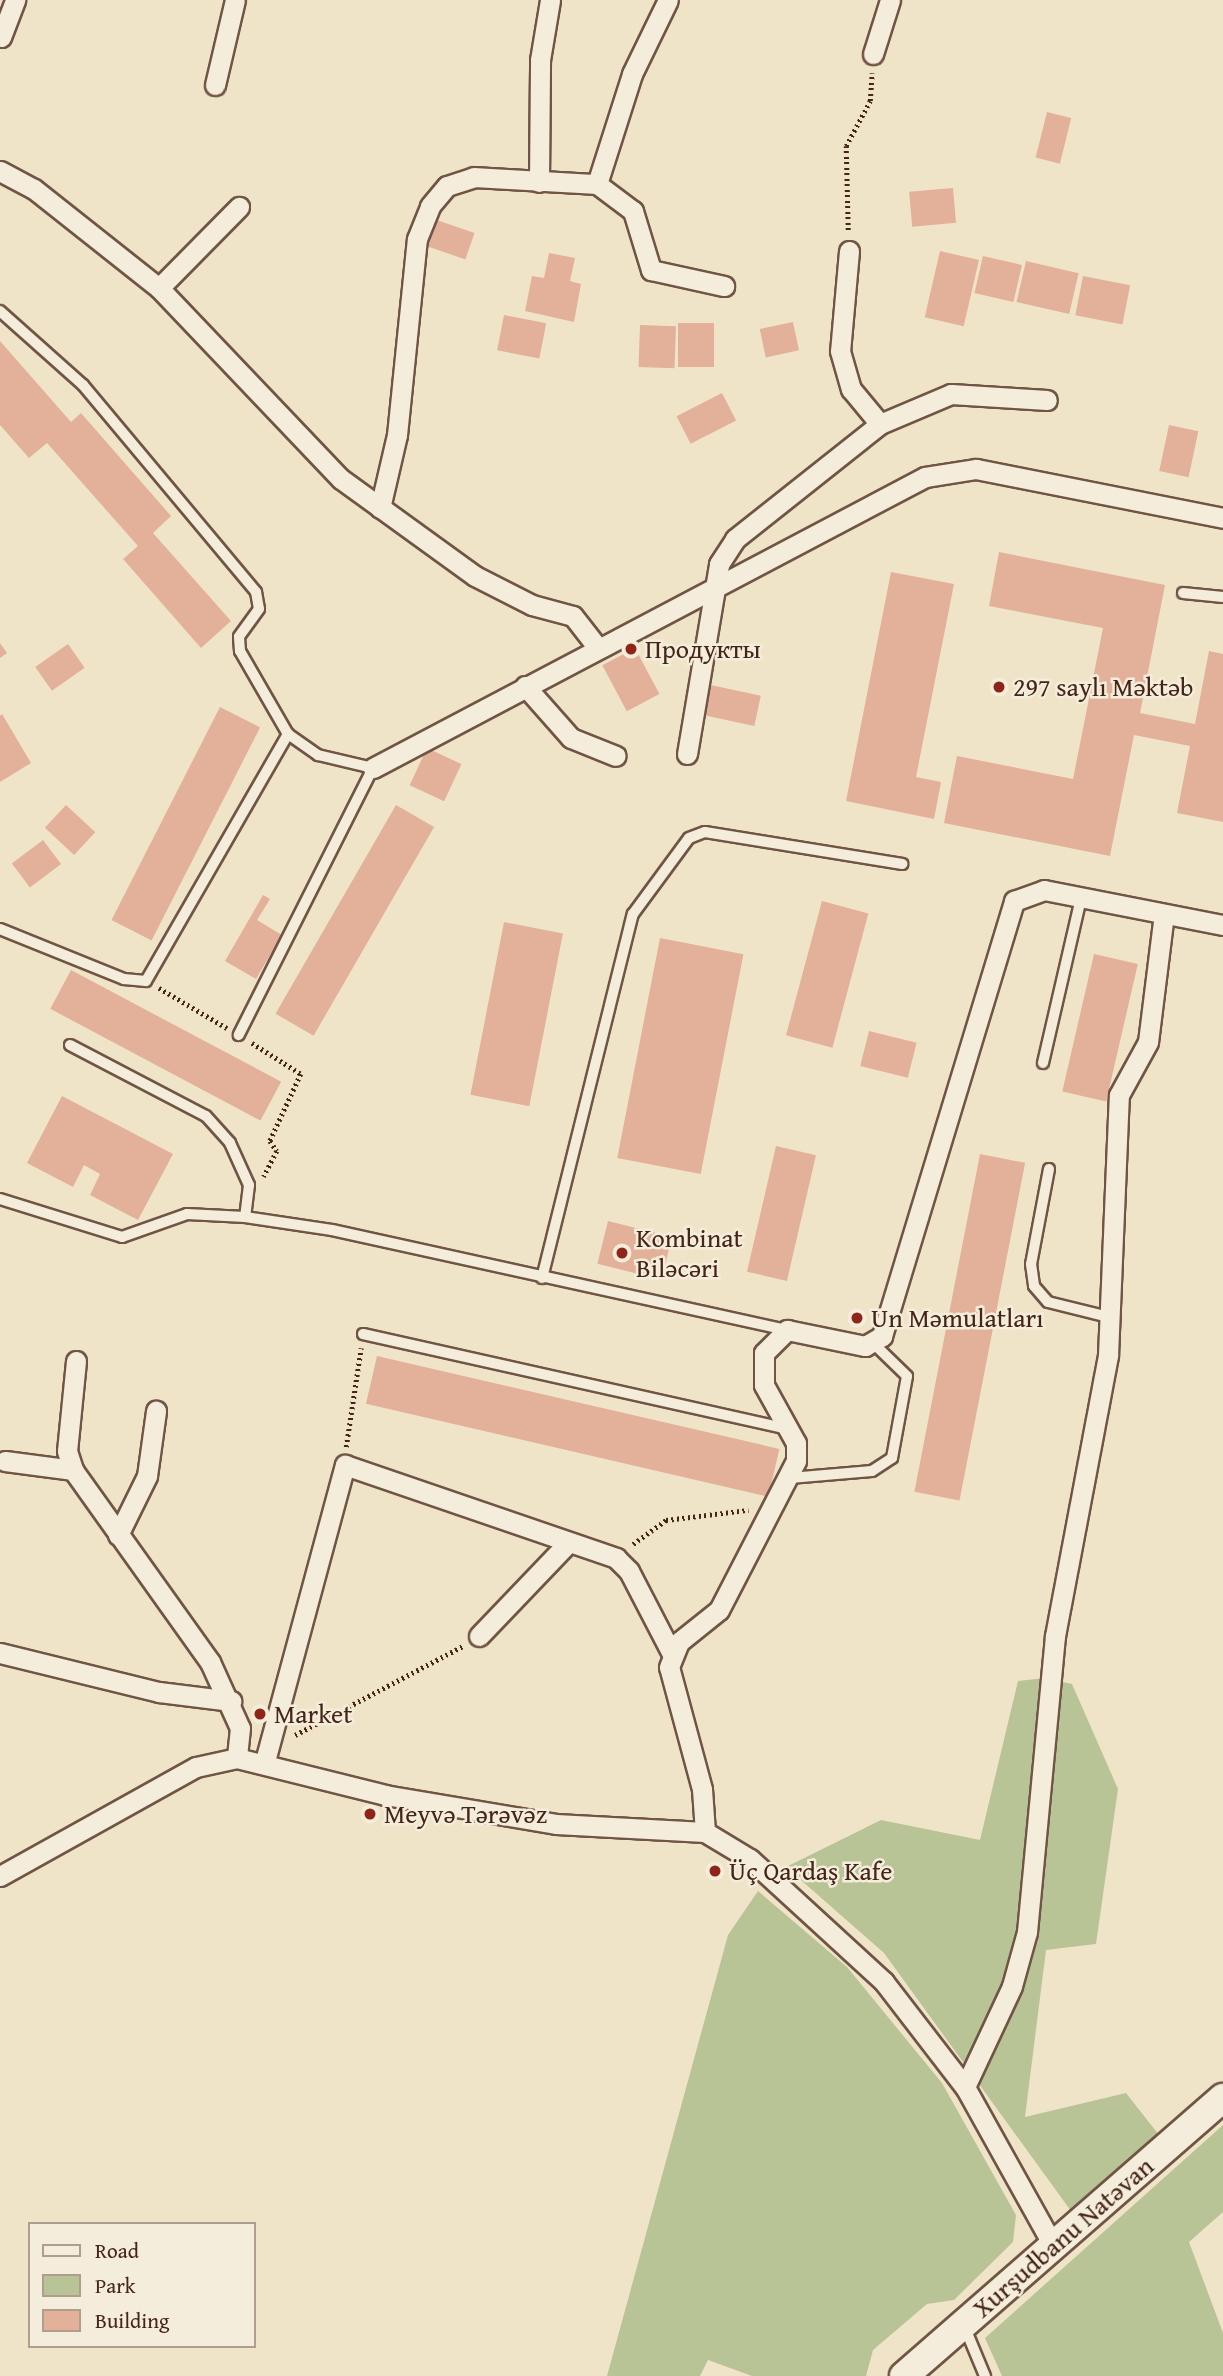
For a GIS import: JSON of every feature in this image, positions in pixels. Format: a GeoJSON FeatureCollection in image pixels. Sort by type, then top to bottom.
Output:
{"type":"FeatureCollection","features":[{"type":"Feature","properties":{"kind":"main road","name":"Xurşudbanu Natəvan"},"geometry":{"type":"LineString","coordinates":[[904,2376],[1223,2098]]}},
{"type":"Feature","properties":{"kind":"street"},"geometry":{"type":"LineString","coordinates":[[2,37],[15,0]]}},
{"type":"Feature","properties":{"kind":"street"},"geometry":{"type":"LineString","coordinates":[[215,85],[235,0]]}},
{"type":"Feature","properties":{"kind":"street"},"geometry":{"type":"LineString","coordinates":[[539,182],[540,60],[550,0]]}},
{"type":"Feature","properties":{"kind":"street"},"geometry":{"type":"LineString","coordinates":[[597,184],[632,74],[668,0]]}},
{"type":"Feature","properties":{"kind":"street"},"geometry":{"type":"LineString","coordinates":[[873,54],[890,0]]}},
{"type":"Feature","properties":{"kind":"street"},"geometry":{"type":"LineString","coordinates":[[0,171],[34,189],[159,288],[285,424],[380,508],[475,576],[532,605],[573,616],[598,648]]}},
{"type":"Feature","properties":{"kind":"street"},"geometry":{"type":"LineString","coordinates":[[380,508],[397,435],[417,239],[430,206],[447,187],[474,177],[597,184],[633,211],[651,270],[724,286]]}},
{"type":"Feature","properties":{"kind":"street"},"geometry":{"type":"LineString","coordinates":[[159,288],[239,206]]}},
{"type":"Feature","properties":{"kind":"street"},"geometry":{"type":"LineString","coordinates":[[849,251],[840,351],[851,389],[880,424]]}},
{"type":"Feature","properties":{"kind":"street"},"geometry":{"type":"LineString","coordinates":[[687,754],[719,564],[735,539],[880,424],[951,394],[1047,400]]}},
{"type":"Feature","properties":{"kind":"street"},"geometry":{"type":"LineString","coordinates":[[373,768],[715,587],[951,470],[976,469],[1223,518]]}},
{"type":"Feature","properties":{"kind":"street"},"geometry":{"type":"LineString","coordinates":[[525,686],[571,738],[615,755]]}},
{"type":"Feature","properties":{"kind":"street"},"geometry":{"type":"LineString","coordinates":[[705,1832],[702,1789],[668,1667],[671,1654],[719,1610],[775,1511],[796,1461],[790,1430],[771,1401],[762,1363],[773,1340],[787,1330],[874,1344],[887,1324],[931,1181],[1006,915],[1031,890],[1223,925]]}},
{"type":"Feature","properties":{"kind":"street"},"geometry":{"type":"LineString","coordinates":[[965,2087],[1012,1986],[1027,1932],[1055,1636],[1108,1354],[1119,1094],[1148,1042],[1164,914]]}},
{"type":"Feature","properties":{"kind":"street"},"geometry":{"type":"LineString","coordinates":[[76,1361],[67,1451],[73,1470],[231,1701],[240,1728],[237,1758]]}},
{"type":"Feature","properties":{"kind":"street"},"geometry":{"type":"LineString","coordinates":[[118,1535],[146,1476],[156,1411]]}},
{"type":"Feature","properties":{"kind":"street"},"geometry":{"type":"LineString","coordinates":[[5,1461],[73,1470]]}},
{"type":"Feature","properties":{"kind":"street"},"geometry":{"type":"LineString","coordinates":[[265,1761],[345,1465],[567,1544],[616,1558],[629,1571],[671,1654]]}},
{"type":"Feature","properties":{"kind":"street"},"geometry":{"type":"LineString","coordinates":[[479,1636],[567,1544]]}},
{"type":"Feature","properties":{"kind":"street"},"geometry":{"type":"LineString","coordinates":[[0,1653],[159,1692],[231,1701]]}},
{"type":"Feature","properties":{"kind":"street"},"geometry":{"type":"LineString","coordinates":[[0,1876],[196,1767],[237,1758],[265,1761],[372,1793],[556,1824],[705,1832],[750,1858],[860,1958],[965,2087],[1053,2245]]}},
{"type":"Feature","properties":{"kind":"lane"},"geometry":{"type":"LineString","coordinates":[[0,311],[83,385],[257,592],[259,609],[239,637],[240,651],[288,734],[318,755],[373,768],[239,1035]]}},
{"type":"Feature","properties":{"kind":"lane"},"geometry":{"type":"LineString","coordinates":[[1184,593],[1223,597]]}},
{"type":"Feature","properties":{"kind":"lane"},"geometry":{"type":"LineString","coordinates":[[0,929],[124,979],[146,981],[288,734]]}},
{"type":"Feature","properties":{"kind":"lane"},"geometry":{"type":"LineString","coordinates":[[542,1278],[633,914],[689,838],[705,832],[902,864]]}},
{"type":"Feature","properties":{"kind":"lane"},"geometry":{"type":"LineString","coordinates":[[1043,1063],[1082,898]]}},
{"type":"Feature","properties":{"kind":"lane"},"geometry":{"type":"LineString","coordinates":[[70,1045],[206,1115],[230,1143],[249,1185],[245,1217]]}},
{"type":"Feature","properties":{"kind":"lane"},"geometry":{"type":"LineString","coordinates":[[1049,1170],[1031,1264],[1034,1286],[1048,1302],[1109,1317]]}},
{"type":"Feature","properties":{"kind":"lane"},"geometry":{"type":"LineString","coordinates":[[0,1199],[122,1237],[187,1214],[245,1217],[787,1330]]}},
{"type":"Feature","properties":{"kind":"lane"},"geometry":{"type":"LineString","coordinates":[[363,1334],[790,1430]]}},
{"type":"Feature","properties":{"kind":"lane"},"geometry":{"type":"LineString","coordinates":[[790,1478],[872,1471],[891,1458],[907,1376],[874,1344]]}},
{"type":"Feature","properties":{"kind":"lane"},"geometry":{"type":"LineString","coordinates":[[963,2325],[985,2376]]}},
{"type":"Feature","properties":{"kind":"path"},"geometry":{"type":"LineString","coordinates":[[849,251],[846,146],[870,101]]}},
{"type":"Feature","properties":{"kind":"path"},"geometry":{"type":"LineString","coordinates":[[249,1185],[262,1180],[277,1151],[270,1141],[283,1117]]}},
{"type":"Feature","properties":{"kind":"path"},"geometry":{"type":"LineString","coordinates":[[347,1425],[363,1334]]}},
{"type":"Feature","properties":{"kind":"path"},"geometry":{"type":"LineString","coordinates":[[616,1558],[666,1520],[721,1510],[775,1511]]}},
{"type":"Feature","properties":{"kind":"path"},"geometry":{"type":"LineString","coordinates":[[265,1761],[299,1731],[424,1672],[479,1636]]}},
{"type":"Feature","properties":{"kind":"green space"},"geometry":{"type":"Polygon","coordinates":[[[1045,1678],[1072,1684],[1118,1789],[1096,1944],[1046,1950],[1025,2117],[1126,2093],[1159,2135],[1071,2211],[884,1953],[786,1867],[881,1820],[980,1840],[1018,1681],[1045,1678]]]}},
{"type":"Feature","properties":{"kind":"green space"},"geometry":{"type":"Polygon","coordinates":[[[758,1891],[847,1967],[942,2083],[1016,2215],[1013,2242],[954,2300],[927,2304],[873,2350],[866,2376],[752,2376],[708,2360],[700,2376],[607,2376],[728,1935],[758,1891]]]}},
{"type":"Feature","properties":{"kind":"green space"},"geometry":{"type":"Polygon","coordinates":[[[1223,2125],[1223,2212],[1189,2242],[1223,2333],[1223,2376],[1002,2376],[985,2338],[1223,2125]]]}},
{"type":"Feature","properties":{"kind":"building"},"geometry":{"type":"Polygon","coordinates":[[[1047,112],[1071,118],[1060,164],[1036,158],[1047,112]]]}},
{"type":"Feature","properties":{"kind":"building"},"geometry":{"type":"Polygon","coordinates":[[[953,188],[956,223],[912,227],[909,192],[953,188]]]}},
{"type":"Feature","properties":{"kind":"building"},"geometry":{"type":"Polygon","coordinates":[[[431,218],[474,233],[465,259],[422,244],[431,218]]]}},
{"type":"Feature","properties":{"kind":"building"},"geometry":{"type":"Polygon","coordinates":[[[940,251],[979,260],[964,326],[925,317],[940,251]]]}},
{"type":"Feature","properties":{"kind":"building"},"geometry":{"type":"Polygon","coordinates":[[[549,253],[575,258],[570,281],[581,284],[574,322],[525,311],[532,276],[544,278],[549,253]]]}},
{"type":"Feature","properties":{"kind":"building"},"geometry":{"type":"Polygon","coordinates":[[[983,256],[1022,265],[1013,302],[974,293],[983,256]]]}},
{"type":"Feature","properties":{"kind":"building"},"geometry":{"type":"Polygon","coordinates":[[[1026,261],[1079,273],[1069,314],[1017,302],[1026,261]]]}},
{"type":"Feature","properties":{"kind":"building"},"geometry":{"type":"Polygon","coordinates":[[[1083,276],[1130,285],[1122,324],[1075,315],[1083,276]]]}},
{"type":"Feature","properties":{"kind":"building"},"geometry":{"type":"Polygon","coordinates":[[[504,315],[546,323],[539,359],[497,350],[504,315]]]}},
{"type":"Feature","properties":{"kind":"building"},"geometry":{"type":"Polygon","coordinates":[[[793,322],[799,350],[766,357],[760,329],[793,322]]]}},
{"type":"Feature","properties":{"kind":"building"},"geometry":{"type":"Polygon","coordinates":[[[678,323],[714,323],[714,367],[678,367],[678,323]]]}},
{"type":"Feature","properties":{"kind":"building"},"geometry":{"type":"Polygon","coordinates":[[[640,325],[676,326],[675,368],[639,367],[640,325]]]}},
{"type":"Feature","properties":{"kind":"building"},"geometry":{"type":"Polygon","coordinates":[[[0,341],[71,422],[81,413],[171,516],[153,533],[231,621],[201,648],[123,559],[138,546],[47,443],[29,458],[0,425],[0,341]]]}},
{"type":"Feature","properties":{"kind":"building"},"geometry":{"type":"Polygon","coordinates":[[[722,393],[736,421],[691,444],[677,416],[722,393]]]}},
{"type":"Feature","properties":{"kind":"building"},"geometry":{"type":"Polygon","coordinates":[[[1169,425],[1198,431],[1189,477],[1159,471],[1169,425]]]}},
{"type":"Feature","properties":{"kind":"building"},"geometry":{"type":"Polygon","coordinates":[[[999,552],[1165,585],[1140,713],[1195,724],[1209,651],[1223,654],[1223,822],[1177,813],[1190,746],[1134,735],[1110,856],[944,823],[957,756],[1073,779],[1103,628],[989,606],[999,552]]]}},
{"type":"Feature","properties":{"kind":"building"},"geometry":{"type":"Polygon","coordinates":[[[891,572],[954,584],[916,777],[941,782],[934,819],[846,801],[891,572]]]}},
{"type":"Feature","properties":{"kind":"building"},"geometry":{"type":"Polygon","coordinates":[[[0,643],[7,653],[0,658],[0,643]]]}},
{"type":"Feature","properties":{"kind":"building"},"geometry":{"type":"Polygon","coordinates":[[[68,644],[85,668],[52,691],[35,667],[68,644]]]}},
{"type":"Feature","properties":{"kind":"building"},"geometry":{"type":"Polygon","coordinates":[[[635,648],[659,694],[627,711],[602,665],[635,648]]]}},
{"type":"Feature","properties":{"kind":"building"},"geometry":{"type":"Polygon","coordinates":[[[706,684],[761,696],[754,726],[700,714],[706,684]]]}},
{"type":"Feature","properties":{"kind":"building"},"geometry":{"type":"Polygon","coordinates":[[[220,707],[260,727],[152,940],[111,920],[220,707]]]}},
{"type":"Feature","properties":{"kind":"building"},"geometry":{"type":"Polygon","coordinates":[[[2,714],[31,763],[0,782],[0,716],[2,714]]]}},
{"type":"Feature","properties":{"kind":"building"},"geometry":{"type":"Polygon","coordinates":[[[427,748],[461,764],[444,801],[410,785],[427,748]]]}},
{"type":"Feature","properties":{"kind":"building"},"geometry":{"type":"Polygon","coordinates":[[[66,805],[95,832],[74,855],[45,828],[66,805]]]}},
{"type":"Feature","properties":{"kind":"building"},"geometry":{"type":"Polygon","coordinates":[[[396,805],[434,827],[314,1036],[276,1014],[396,805]]]}},
{"type":"Feature","properties":{"kind":"building"},"geometry":{"type":"Polygon","coordinates":[[[43,840],[61,864],[30,887],[12,863],[43,840]]]}},
{"type":"Feature","properties":{"kind":"building"},"geometry":{"type":"Polygon","coordinates":[[[263,895],[270,899],[257,920],[282,935],[256,979],[225,961],[263,895]]]}},
{"type":"Feature","properties":{"kind":"building"},"geometry":{"type":"Polygon","coordinates":[[[822,901],[868,913],[832,1048],[786,1035],[822,901]]]}},
{"type":"Feature","properties":{"kind":"building"},"geometry":{"type":"Polygon","coordinates":[[[504,922],[563,933],[529,1106],[470,1095],[504,922]]]}},
{"type":"Feature","properties":{"kind":"building"},"geometry":{"type":"Polygon","coordinates":[[[660,938],[743,954],[701,1174],[617,1158],[660,938]]]}},
{"type":"Feature","properties":{"kind":"building"},"geometry":{"type":"Polygon","coordinates":[[[1094,954],[1138,964],[1106,1102],[1062,1091],[1094,954]]]}},
{"type":"Feature","properties":{"kind":"building"},"geometry":{"type":"Polygon","coordinates":[[[71,970],[281,1082],[260,1121],[50,1009],[71,970]]]}},
{"type":"Feature","properties":{"kind":"building"},"geometry":{"type":"Polygon","coordinates":[[[869,1031],[917,1043],[908,1078],[860,1066],[869,1031]]]}},
{"type":"Feature","properties":{"kind":"building"},"geometry":{"type":"Polygon","coordinates":[[[62,1096],[173,1154],[138,1220],[90,1195],[100,1174],[84,1165],[73,1187],[27,1163],[62,1096]]]}},
{"type":"Feature","properties":{"kind":"building"},"geometry":{"type":"Polygon","coordinates":[[[776,1146],[816,1155],[787,1281],[747,1272],[776,1146]]]}},
{"type":"Feature","properties":{"kind":"building"},"geometry":{"type":"Polygon","coordinates":[[[980,1154],[1025,1163],[960,1500],[914,1492],[980,1154]]]}},
{"type":"Feature","properties":{"kind":"building"},"geometry":{"type":"Polygon","coordinates":[[[608,1221],[672,1237],[661,1280],[597,1264],[608,1221]]]}},
{"type":"Feature","properties":{"kind":"building"},"geometry":{"type":"Polygon","coordinates":[[[377,1356],[779,1449],[768,1497],[366,1404],[377,1356]]]}},
{"type":"Feature","properties":{"kind":"place","name":"Продукты"},"geometry":{"type":"Point","coordinates":[631,649]}},
{"type":"Feature","properties":{"kind":"place","name":"297 saylı Məktəb"},"geometry":{"type":"Point","coordinates":[999,687]}},
{"type":"Feature","properties":{"kind":"place","name":"Kombinat Biləcəri"},"geometry":{"type":"Point","coordinates":[622,1253]}},
{"type":"Feature","properties":{"kind":"place","name":"Un Məmulatları"},"geometry":{"type":"Point","coordinates":[857,1318]}},
{"type":"Feature","properties":{"kind":"place","name":"Market"},"geometry":{"type":"Point","coordinates":[260,1714]}},
{"type":"Feature","properties":{"kind":"place","name":"Meyvə Tərəvəz"},"geometry":{"type":"Point","coordinates":[370,1814]}},
{"type":"Feature","properties":{"kind":"place","name":"Üç Qardaş Kafe"},"geometry":{"type":"Point","coordinates":[715,1871]}}]}
